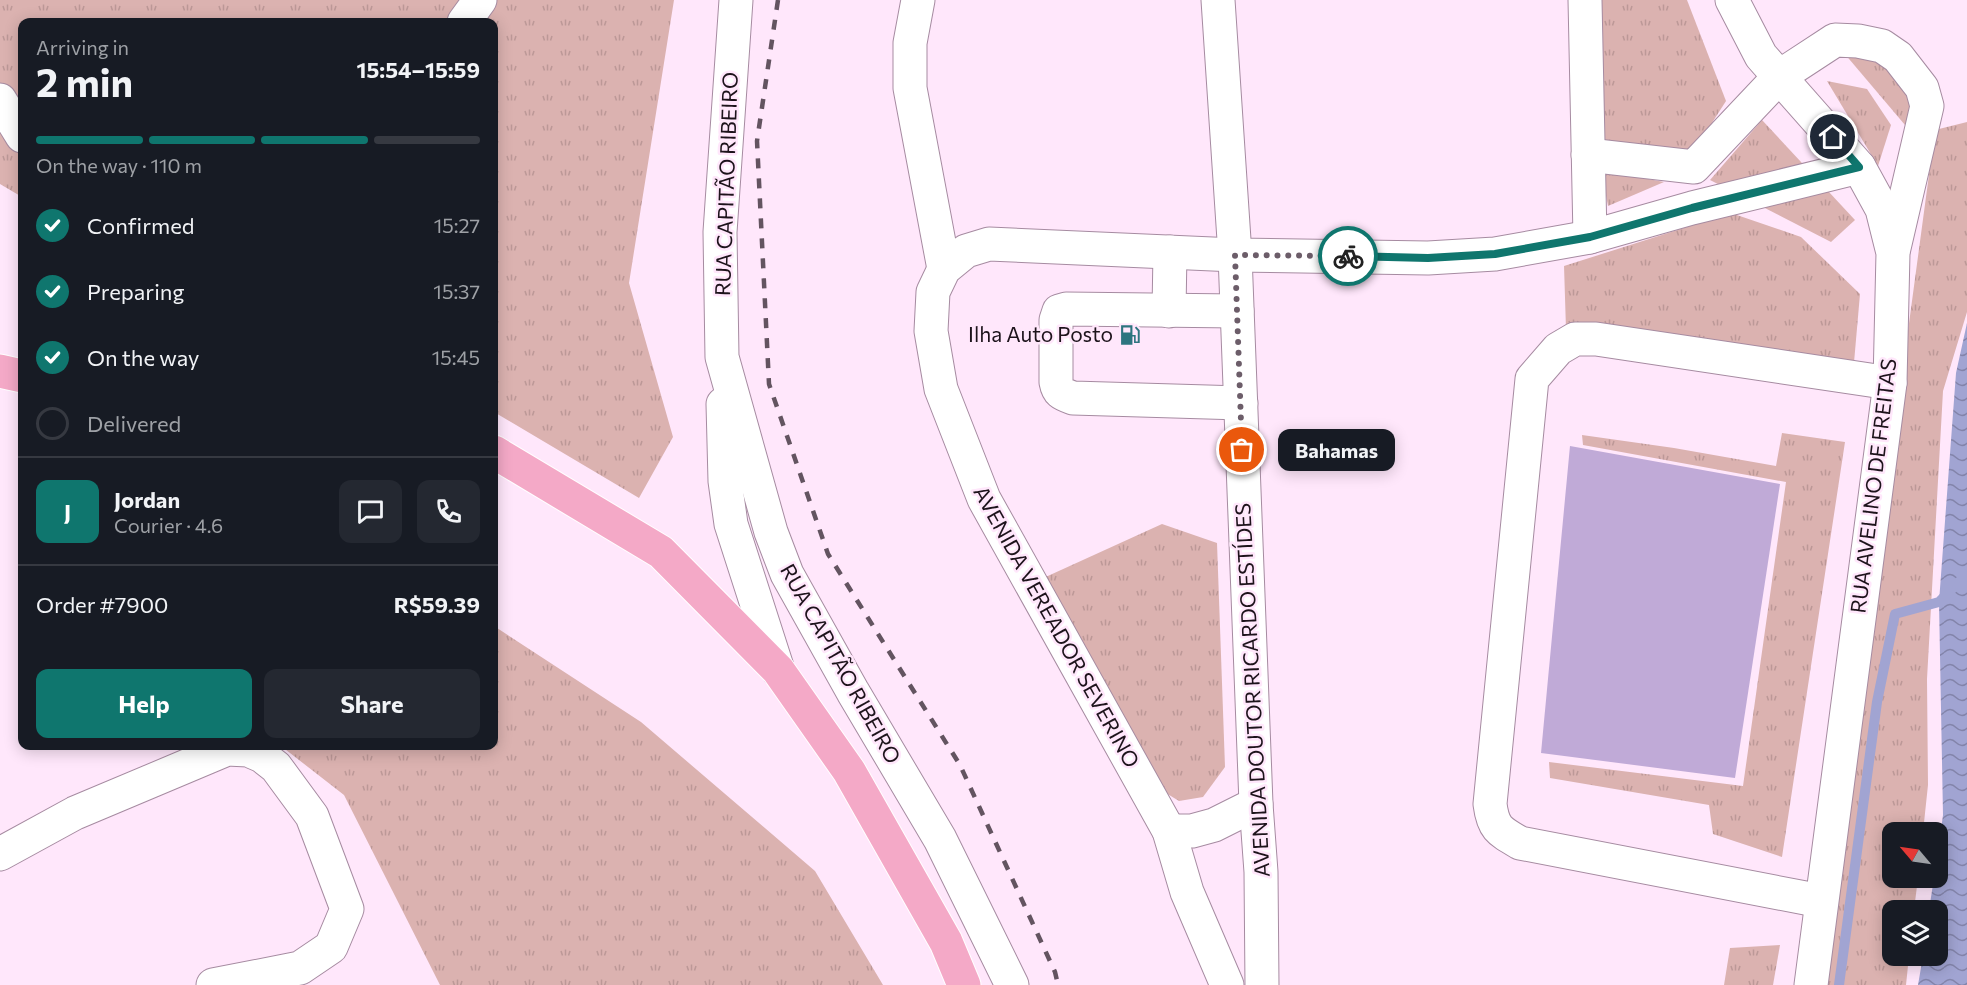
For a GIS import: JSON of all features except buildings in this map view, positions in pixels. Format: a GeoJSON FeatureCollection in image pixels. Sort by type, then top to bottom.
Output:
{"type":"FeatureCollection","features":[{"type":"Feature","properties":{"kind":"main road"},"geometry":{"type":"LineString","coordinates":[[0,371],[18,375]]}},
{"type":"Feature","properties":{"kind":"main road"},"geometry":{"type":"LineString","coordinates":[[498,454],[662,552],[778,670],[849,771],[946,942],[964,985]]}},
{"type":"Feature","properties":{"kind":"street"},"geometry":{"type":"LineString","coordinates":[[467,18],[480,0]]}},
{"type":"Feature","properties":{"kind":"street","name":"RUA CAPITÃO RIBEIRO"},"geometry":{"type":"LineString","coordinates":[[736,0],[720,232],[723,357],[771,532],[787,574],[853,692],[940,839],[1012,985]]}},
{"type":"Feature","properties":{"kind":"street"},"geometry":{"type":"LineString","coordinates":[[918,0],[910,43],[910,88],[944,269]]}},
{"type":"Feature","properties":{"kind":"street","name":"AVENIDA DOUTOR RICARDO ESTÍDES"},"geometry":{"type":"LineString","coordinates":[[1218,0],[1235,255],[1256,804],[1261,873],[1262,985]]}},
{"type":"Feature","properties":{"kind":"street"},"geometry":{"type":"LineString","coordinates":[[1585,0],[1590,237]]}},
{"type":"Feature","properties":{"kind":"street","name":"RUA AVELINO DE FREITAS"},"geometry":{"type":"LineString","coordinates":[[1732,0],[1761,56],[1859,167],[1882,209],[1893,253],[1890,383],[1811,985]]}},
{"type":"Feature","properties":{"kind":"street"},"geometry":{"type":"LineString","coordinates":[[1692,208],[1694,167],[1779,76],[1835,40],[1858,41],[1882,46],[1898,57],[1922,88],[1927,106],[1893,253]]}},
{"type":"Feature","properties":{"kind":"street"},"geometry":{"type":"LineString","coordinates":[[0,100],[18,129]]}},
{"type":"Feature","properties":{"kind":"street"},"geometry":{"type":"LineString","coordinates":[[1588,155],[1694,167]]}},
{"type":"Feature","properties":{"kind":"street","name":"AVENIDA VEREADOR SEVERINO"},"geometry":{"type":"LineString","coordinates":[[1227,985],[1186,892],[1169,831],[984,499],[941,389],[931,331],[933,292],[944,269],[966,251],[989,244],[1235,255],[1428,258],[1495,254],[1590,237],[1692,208],[1859,167]]}},
{"type":"Feature","properties":{"kind":"street"},"geometry":{"type":"LineString","coordinates":[[1169,310],[1170,252]]}},
{"type":"Feature","properties":{"kind":"street"},"geometry":{"type":"LineString","coordinates":[[1237,311],[1066,309],[1059,311],[1056,320],[1057,390],[1072,398],[1241,403]]}},
{"type":"Feature","properties":{"kind":"street"},"geometry":{"type":"LineString","coordinates":[[1821,901],[1520,843],[1502,833],[1492,821],[1490,804],[1532,379],[1558,349],[1575,339],[1596,339],[1890,383]]}},
{"type":"Feature","properties":{"kind":"street"},"geometry":{"type":"LineString","coordinates":[[723,357],[725,481],[731,524],[778,670]]}},
{"type":"Feature","properties":{"kind":"street"},"geometry":{"type":"LineString","coordinates":[[0,854],[75,813],[224,750]]}},
{"type":"Feature","properties":{"kind":"street"},"geometry":{"type":"LineString","coordinates":[[213,985],[300,968],[331,946],[347,909],[312,816],[276,767],[262,756],[248,750]]}},
{"type":"Feature","properties":{"kind":"street"},"geometry":{"type":"LineString","coordinates":[[1169,831],[1192,831],[1214,825],[1256,804]]}},
{"type":"Feature","properties":{"kind":"green space"},"geometry":{"type":"Polygon","coordinates":[[[0,0],[674,0],[629,283],[673,437],[639,498],[498,414],[498,18],[18,18],[18,195],[0,184],[0,0]]]}},
{"type":"Feature","properties":{"kind":"green space"},"geometry":{"type":"Polygon","coordinates":[[[1598,0],[1687,0],[1726,101],[1694,151],[1603,146],[1598,0]]]}},
{"type":"Feature","properties":{"kind":"green space"},"geometry":{"type":"Polygon","coordinates":[[[1844,53],[1895,67],[1912,107],[1905,125],[1844,53]]]}},
{"type":"Feature","properties":{"kind":"green space"},"geometry":{"type":"Polygon","coordinates":[[[1827,81],[1867,89],[1891,125],[1878,166],[1827,81]]]}},
{"type":"Feature","properties":{"kind":"green space"},"geometry":{"type":"Polygon","coordinates":[[[1762,120],[1855,220],[1831,242],[1710,180],[1762,120]]]}},
{"type":"Feature","properties":{"kind":"green space"},"geometry":{"type":"Polygon","coordinates":[[[1967,122],[1967,312],[1943,391],[1927,679],[1928,785],[1924,822],[1882,822],[1882,888],[1917,888],[1915,900],[1882,900],[1882,966],[1908,966],[1906,985],[1820,985],[1935,130],[1967,122]]]}},
{"type":"Feature","properties":{"kind":"green space"},"geometry":{"type":"Polygon","coordinates":[[[1601,170],[1664,182],[1608,206],[1601,170]]]}},
{"type":"Feature","properties":{"kind":"green space"},"geometry":{"type":"Polygon","coordinates":[[[1731,213],[1801,237],[1860,294],[1853,374],[1566,329],[1564,266],[1731,213]]]}},
{"type":"Feature","properties":{"kind":"green space"},"geometry":{"type":"Polygon","coordinates":[[[1782,433],[1845,442],[1782,857],[1713,834],[1709,805],[1550,778],[1549,762],[1743,786],[1786,482],[1583,445],[1582,435],[1776,466],[1782,433]]]}},
{"type":"Feature","properties":{"kind":"green space"},"geometry":{"type":"Polygon","coordinates":[[[1162,524],[1217,543],[1225,767],[1203,797],[1179,801],[1143,779],[1039,580],[1162,524]]]}},
{"type":"Feature","properties":{"kind":"green space"},"geometry":{"type":"Polygon","coordinates":[[[498,629],[641,722],[815,871],[883,985],[440,985],[344,795],[286,750],[498,750],[498,629]]]}},
{"type":"Feature","properties":{"kind":"green space"},"geometry":{"type":"Polygon","coordinates":[[[1780,945],[1773,985],[1724,985],[1730,948],[1780,945]]]}},
{"type":"Feature","properties":{"kind":"water"},"geometry":{"type":"Polygon","coordinates":[[[1967,323],[1967,985],[1918,985],[1921,966],[1948,966],[1948,900],[1931,900],[1932,888],[1948,888],[1948,822],[1942,822],[1939,602],[1956,373],[1967,323]]]}},
{"type":"Feature","properties":{"kind":"waterway"},"geometry":{"type":"LineString","coordinates":[[1839,985],[1877,702],[1895,614],[1939,602],[1967,574]]}},
{"type":"Feature","properties":{"kind":"railway"},"geometry":{"type":"LineString","coordinates":[[778,0],[757,141],[769,384],[828,554],[960,765],[1055,972],[1058,985]]}},
{"type":"Feature","properties":{"kind":"way so far"},"geometry":{"type":"LineString","coordinates":[[1242,450],[1235,255],[1348,256]]}},
{"type":"Feature","properties":{"kind":"place","name":"Ilha Auto Posto"},"geometry":{"type":"Point","coordinates":[1130,335]}},
{"type":"Feature","properties":{"kind":"place","name":"Bahamas"},"geometry":{"type":"Point","coordinates":[1242,450]}},
{"type":"Feature","properties":{"kind":"route"},"geometry":{"type":"LineString","coordinates":[[1348,256],[1428,258],[1495,254],[1590,237],[1692,208],[1859,167],[1833,137]]}}]}
